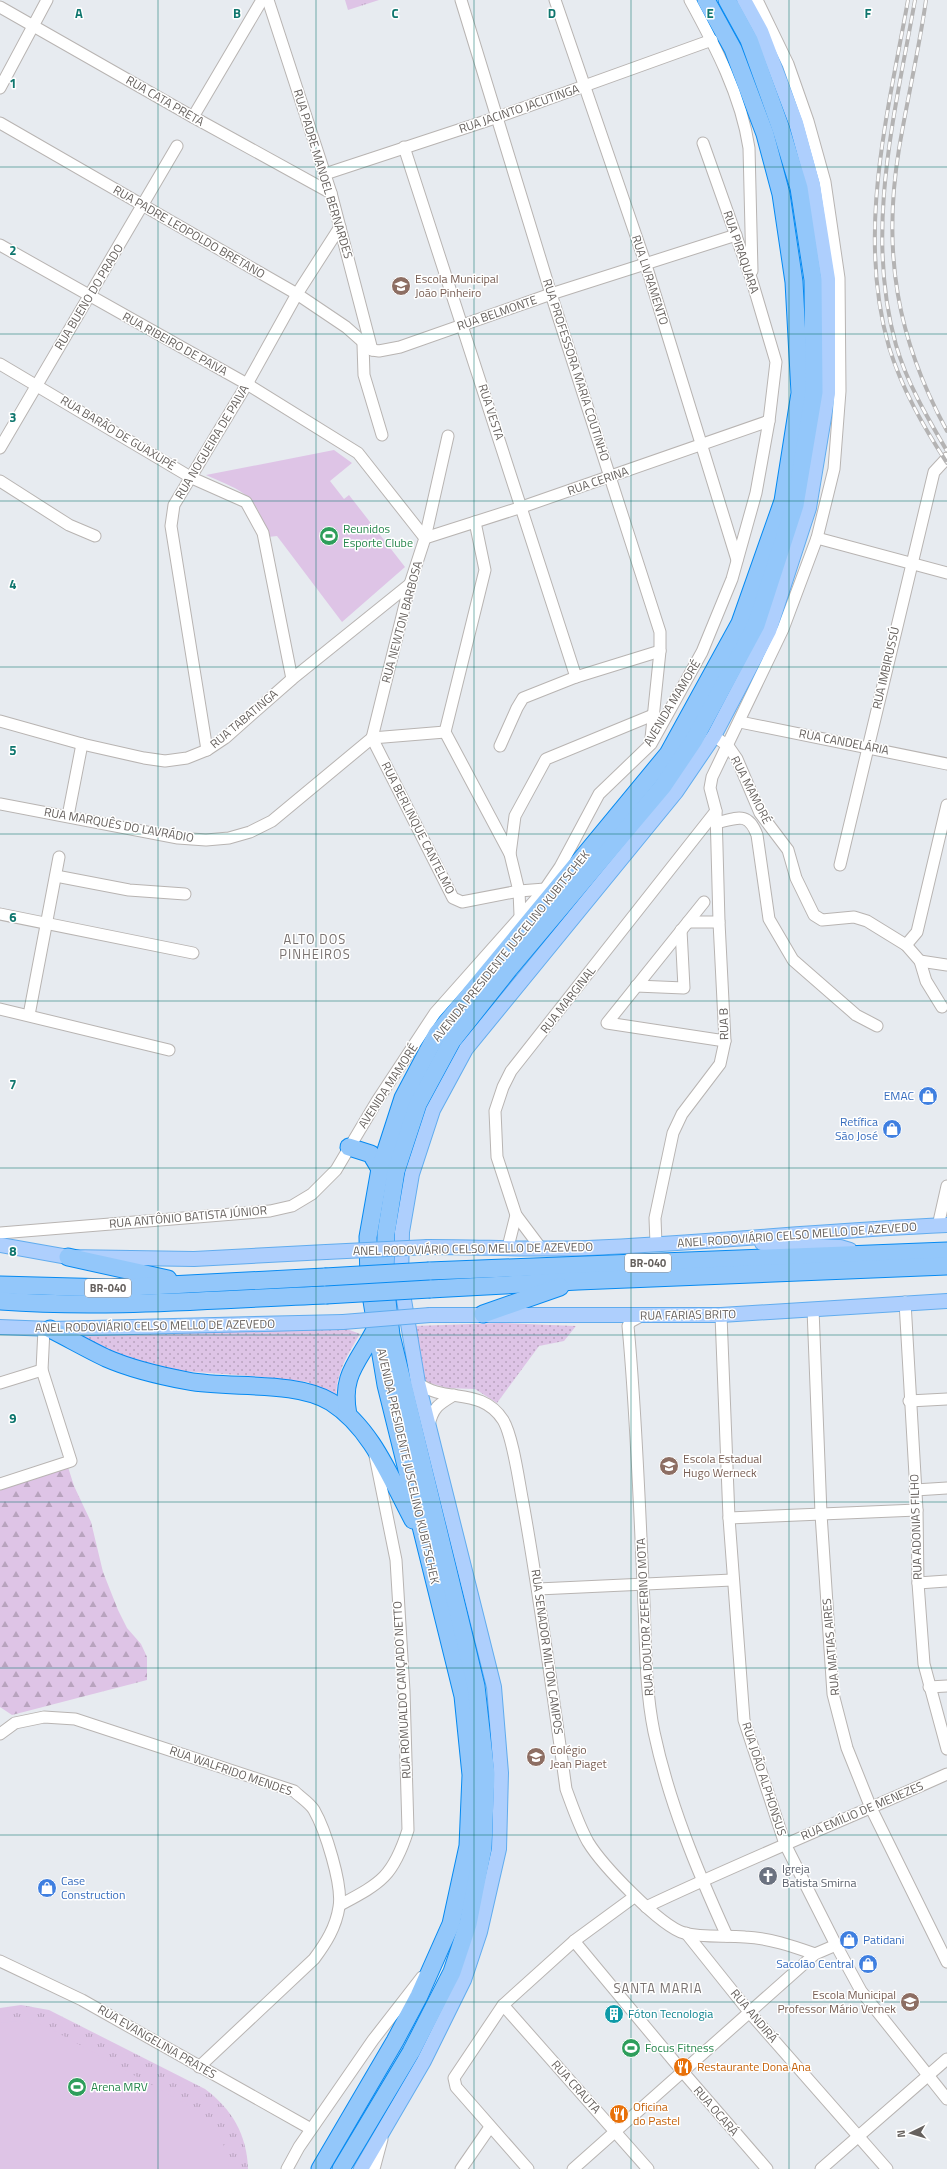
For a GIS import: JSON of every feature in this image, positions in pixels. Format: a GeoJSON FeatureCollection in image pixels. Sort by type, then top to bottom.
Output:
{"type":"FeatureCollection","features":[{"type":"Feature","properties":{"kind":"highway","name":"AVENIDA PRESIDENTE JUSCELINO KUBITSCHEK"},"geometry":{"type":"LineString","coordinates":[[320,2169],[395,2041],[435,1961],[451,1924],[468,1846],[471,1775],[463,1696],[387,1392],[369,1283],[368,1237],[380,1169],[403,1098],[437,1034],[668,754],[740,623],[782,501],[800,393],[794,282],[780,194],[765,134],[734,49],[706,0]]}},
{"type":"Feature","properties":{"kind":"highway","name":"AVENIDA PRESIDENTE JUSCELINO KUBITSCHEK"},"geometry":{"type":"LineString","coordinates":[[342,2169],[411,2052],[452,1972],[468,1924],[483,1848],[486,1774],[476,1686],[391,1336],[386,1283],[386,1234],[396,1171],[418,1104],[452,1041],[509,969],[663,786],[694,740],[756,625],[795,505],[814,392],[813,280],[799,188],[781,129],[749,40],[727,0]]}},
{"type":"Feature","properties":{"kind":"highway"},"geometry":{"type":"LineString","coordinates":[[349,1147],[370,1154],[380,1169]]}},
{"type":"Feature","properties":{"kind":"highway","name":"ANEL RODOVIÁRIO CELSO MELLO DE AZEVEDO"},"geometry":{"type":"LineString","coordinates":[[0,1301],[34,1304],[119,1303],[326,1295],[874,1264],[947,1251]]}},
{"type":"Feature","properties":{"kind":"highway"},"geometry":{"type":"LineString","coordinates":[[68,1257],[161,1278],[216,1283]]}},
{"type":"Feature","properties":{"kind":"highway","name":"ANEL RODOVIÁRIO CELSO MELLO DE AZEVEDO"},"geometry":{"type":"LineString","coordinates":[[0,1286],[111,1288],[429,1272],[874,1264],[947,1266]]}},
{"type":"Feature","properties":{"kind":"highway"},"geometry":{"type":"LineString","coordinates":[[483,1314],[578,1281]]}},
{"type":"Feature","properties":{"kind":"highway"},"geometry":{"type":"LineString","coordinates":[[348,1415],[345,1389],[348,1377],[376,1328]]}},
{"type":"Feature","properties":{"kind":"highway"},"geometry":{"type":"LineString","coordinates":[[47,1329],[107,1358],[150,1372],[216,1386],[301,1391],[330,1402],[348,1415],[373,1445],[426,1544]]}},
{"type":"Feature","properties":{"kind":"main road"},"geometry":{"type":"LineString","coordinates":[[360,2169],[424,2061],[464,1980],[480,1932],[499,1849],[501,1773],[494,1687],[418,1383],[401,1282],[402,1232],[412,1174],[433,1110],[466,1049],[676,792],[714,736],[771,624],[809,508],[828,393],[828,279],[813,185],[796,123],[761,31],[744,0]]}},
{"type":"Feature","properties":{"kind":"main road","name":"ANEL RODOVIÁRIO CELSO MELLO DE AZEVEDO"},"geometry":{"type":"LineString","coordinates":[[0,1245],[68,1257],[194,1259],[428,1248],[588,1248],[738,1240],[942,1225]]}},
{"type":"Feature","properties":{"kind":"main road"},"geometry":{"type":"LineString","coordinates":[[738,1240],[778,1246],[840,1247],[874,1264]]}},
{"type":"Feature","properties":{"kind":"main road","name":"RUA FARIAS BRITO"},"geometry":{"type":"LineString","coordinates":[[430,1315],[721,1315],[905,1302],[947,1301]]}},
{"type":"Feature","properties":{"kind":"main road","name":"ANEL RODOVIÁRIO CELSO MELLO DE AZEVEDO"},"geometry":{"type":"LineString","coordinates":[[0,1327],[47,1329],[242,1326],[343,1322],[430,1315]]}},
{"type":"Feature","properties":{"kind":"street"},"geometry":{"type":"LineString","coordinates":[[0,88],[47,0]]}},
{"type":"Feature","properties":{"kind":"street"},"geometry":{"type":"LineString","coordinates":[[193,117],[262,0]]}},
{"type":"Feature","properties":{"kind":"street","name":"RUA PADRE MANOEL BERNARDES"},"geometry":{"type":"LineString","coordinates":[[268,0],[325,174],[340,227],[368,347],[364,376],[382,435]]}},
{"type":"Feature","properties":{"kind":"street","name":"RUA PROFESSORA MARIA COUTINHO"},"geometry":{"type":"LineString","coordinates":[[461,0],[551,294],[660,632],[660,651],[650,744]]}},
{"type":"Feature","properties":{"kind":"street","name":"RUA LIVRAMENTO"},"geometry":{"type":"LineString","coordinates":[[555,0],[646,265],[737,561]]}},
{"type":"Feature","properties":{"kind":"street"},"geometry":{"type":"LineString","coordinates":[[690,0],[712,40],[741,110],[747,132],[749,148],[752,281]]}},
{"type":"Feature","properties":{"kind":"street","name":"RUA B"},"geometry":{"type":"LineString","coordinates":[[656,1244],[655,1218],[673,1133],[682,1114],[720,1064],[725,1041],[719,922],[716,817],[710,788],[715,768],[740,722],[783,629],[817,538],[834,469],[840,391],[838,270],[825,182],[808,121],[788,64],[757,0]]}},
{"type":"Feature","properties":{"kind":"street","name":"RUA CATA PRETA"},"geometry":{"type":"LineString","coordinates":[[0,7],[121,74],[193,117],[331,193]]}},
{"type":"Feature","properties":{"kind":"street","name":"RUA JACINTO JACUTINGA"},"geometry":{"type":"LineString","coordinates":[[325,174],[498,117],[712,40]]}},
{"type":"Feature","properties":{"kind":"street","name":"RUA PADRE LEOPOLDO BRETANO"},"geometry":{"type":"LineString","coordinates":[[0,123],[297,294],[346,328],[368,347]]}},
{"type":"Feature","properties":{"kind":"street","name":"RUA PIRAQUARA"},"geometry":{"type":"LineString","coordinates":[[703,143],[752,281],[776,362]]}},
{"type":"Feature","properties":{"kind":"street","name":"RUA BUENO DO PRADO"},"geometry":{"type":"LineString","coordinates":[[0,448],[144,205],[177,146]]}},
{"type":"Feature","properties":{"kind":"street","name":"RUA VESTA"},"geometry":{"type":"LineString","coordinates":[[404,148],[522,507],[576,677]]}},
{"type":"Feature","properties":{"kind":"street","name":"RUA NOGUEIRA DE PAIVA"},"geometry":{"type":"LineString","coordinates":[[207,750],[171,526],[174,505],[192,478],[247,384],[297,294],[340,227]]}},
{"type":"Feature","properties":{"kind":"street","name":"RUA BELMONTE"},"geometry":{"type":"LineString","coordinates":[[368,347],[379,351],[400,347],[551,294],[646,265],[736,235]]}},
{"type":"Feature","properties":{"kind":"street","name":"RUA RIBEIRO DE PAIVA"},"geometry":{"type":"LineString","coordinates":[[0,244],[89,297],[247,384],[358,453],[425,538]]}},
{"type":"Feature","properties":{"kind":"street","name":"AVENIDA MAMORÉ"},"geometry":{"type":"LineString","coordinates":[[349,1147],[377,1101],[435,1013],[520,915],[545,889],[560,867],[599,794],[650,744],[702,652],[732,579],[756,493],[769,421],[776,362]]}},
{"type":"Feature","properties":{"kind":"street","name":"RUA BARÃO DE GUAXUPÉ"},"geometry":{"type":"LineString","coordinates":[[0,364],[37,384],[192,478],[246,502],[254,514],[263,533],[292,679]]}},
{"type":"Feature","properties":{"kind":"street","name":"RUA CERINA"},"geometry":{"type":"LineString","coordinates":[[425,538],[702,446],[769,421]]}},
{"type":"Feature","properties":{"kind":"street","name":"RUA NEWTON BARBOSA"},"geometry":{"type":"LineString","coordinates":[[372,738],[410,584],[425,538],[448,436]]}},
{"type":"Feature","properties":{"kind":"street","name":"RUA IMBIRUSSÚ"},"geometry":{"type":"LineString","coordinates":[[840,865],[934,472],[947,458]]}},
{"type":"Feature","properties":{"kind":"street"},"geometry":{"type":"LineString","coordinates":[[0,481],[69,525],[95,536]]}},
{"type":"Feature","properties":{"kind":"street"},"geometry":{"type":"LineString","coordinates":[[475,522],[485,570],[445,732],[510,854],[519,891],[520,915]]}},
{"type":"Feature","properties":{"kind":"street"},"geometry":{"type":"LineString","coordinates":[[817,538],[947,573]]}},
{"type":"Feature","properties":{"kind":"street","name":"RUA TABATINGA"},"geometry":{"type":"LineString","coordinates":[[0,721],[82,744],[144,758],[165,761],[187,758],[207,750],[225,738],[292,679],[410,584]]}},
{"type":"Feature","properties":{"kind":"street"},"geometry":{"type":"LineString","coordinates":[[500,746],[523,698],[576,677],[660,651]]}},
{"type":"Feature","properties":{"kind":"street"},"geometry":{"type":"LineString","coordinates":[[510,854],[515,816],[546,759],[653,715]]}},
{"type":"Feature","properties":{"kind":"street","name":"RUA CANDELÁRIA"},"geometry":{"type":"LineString","coordinates":[[740,722],[868,746],[947,764]]}},
{"type":"Feature","properties":{"kind":"street"},"geometry":{"type":"LineString","coordinates":[[372,738],[445,732]]}},
{"type":"Feature","properties":{"kind":"street"},"geometry":{"type":"LineString","coordinates":[[714,736],[728,746]]}},
{"type":"Feature","properties":{"kind":"street","name":"RUA MARQUÊS DO LAVRÁDIO"},"geometry":{"type":"LineString","coordinates":[[0,804],[178,838],[206,840],[229,838],[250,832],[272,821],[372,738]]}},
{"type":"Feature","properties":{"kind":"street","name":"RUA BERLINQUE CANTELMO"},"geometry":{"type":"LineString","coordinates":[[372,738],[453,898],[462,902],[519,891],[545,889]]}},
{"type":"Feature","properties":{"kind":"street"},"geometry":{"type":"LineString","coordinates":[[68,816],[82,744]]}},
{"type":"Feature","properties":{"kind":"street","name":"RUA MAMORÉ"},"geometry":{"type":"LineString","coordinates":[[728,746],[736,759],[760,813],[788,850],[796,878],[814,915],[822,920],[854,917],[867,921],[906,945],[920,960],[926,981],[942,1007]]}},
{"type":"Feature","properties":{"kind":"street"},"geometry":{"type":"LineString","coordinates":[[906,945],[917,932],[947,805]]}},
{"type":"Feature","properties":{"kind":"street"},"geometry":{"type":"LineString","coordinates":[[716,817],[746,819],[753,824],[757,835],[768,919],[793,960],[856,1015],[877,1026]]}},
{"type":"Feature","properties":{"kind":"street","name":"RUA MARGINAL"},"geometry":{"type":"LineString","coordinates":[[540,1248],[516,1215],[497,1157],[495,1111],[503,1087],[511,1071],[716,817]]}},
{"type":"Feature","properties":{"kind":"street"},"geometry":{"type":"LineString","coordinates":[[29,1015],[59,857]]}},
{"type":"Feature","properties":{"kind":"street"},"geometry":{"type":"LineString","coordinates":[[56,876],[129,890],[185,894]]}},
{"type":"Feature","properties":{"kind":"street"},"geometry":{"type":"LineString","coordinates":[[704,902],[607,1023],[725,1041]]}},
{"type":"Feature","properties":{"kind":"street"},"geometry":{"type":"LineString","coordinates":[[0,914],[47,922],[193,954]]}},
{"type":"Feature","properties":{"kind":"street"},"geometry":{"type":"LineString","coordinates":[[684,926],[719,922]]}},
{"type":"Feature","properties":{"kind":"street"},"geometry":{"type":"LineString","coordinates":[[636,986],[684,988],[684,926]]}},
{"type":"Feature","properties":{"kind":"street"},"geometry":{"type":"LineString","coordinates":[[920,960],[947,965]]}},
{"type":"Feature","properties":{"kind":"street"},"geometry":{"type":"LineString","coordinates":[[0,1009],[169,1050]]}},
{"type":"Feature","properties":{"kind":"street","name":"RUA ANTÔNIO BATISTA JÚNIOR"},"geometry":{"type":"LineString","coordinates":[[0,1233],[270,1211],[292,1206],[312,1194],[336,1170],[349,1147]]}},
{"type":"Feature","properties":{"kind":"street"},"geometry":{"type":"LineString","coordinates":[[942,1225],[947,1186]]}},
{"type":"Feature","properties":{"kind":"street"},"geometry":{"type":"LineString","coordinates":[[508,1247],[516,1215]]}},
{"type":"Feature","properties":{"kind":"street","name":"RUA ADONIAS FILHO"},"geometry":{"type":"LineString","coordinates":[[905,1302],[909,1401],[917,1510],[918,1583],[924,1664],[947,1749]]}},
{"type":"Feature","properties":{"kind":"street","name":"RUA MATIAS AIRES"},"geometry":{"type":"LineString","coordinates":[[813,1309],[821,1514],[833,1694],[847,1748],[871,1808],[947,1962]]}},
{"type":"Feature","properties":{"kind":"street","name":"RUA JOÃO ALPHONSUS"},"geometry":{"type":"LineString","coordinates":[[721,1315],[732,1580],[744,1720],[785,1844],[836,1945],[861,1991],[947,2098]]}},
{"type":"Feature","properties":{"kind":"street","name":"RUA DOUTOR ZEFERINO MOTA"},"geometry":{"type":"LineString","coordinates":[[641,1316],[630,1322],[628,1326],[644,1583],[646,1676],[654,1731],[668,1789],[702,1880],[727,1936]]}},
{"type":"Feature","properties":{"kind":"street"},"geometry":{"type":"LineString","coordinates":[[0,1484],[71,1461],[42,1370],[47,1329]]}},
{"type":"Feature","properties":{"kind":"street"},"geometry":{"type":"LineString","coordinates":[[0,1383],[42,1370]]}},
{"type":"Feature","properties":{"kind":"street","name":"RUA SENADOR MILTON CAMPOS"},"geometry":{"type":"LineString","coordinates":[[418,1383],[428,1391],[471,1397],[489,1406],[504,1421],[513,1452],[538,1589],[566,1790],[578,1822],[590,1844],[634,1897],[673,1929],[686,1934],[727,1936],[774,1941],[815,1954]]}},
{"type":"Feature","properties":{"kind":"street"},"geometry":{"type":"LineString","coordinates":[[429,1425],[432,1412],[440,1403],[454,1395]]}},
{"type":"Feature","properties":{"kind":"street"},"geometry":{"type":"LineString","coordinates":[[909,1401],[947,1399]]}},
{"type":"Feature","properties":{"kind":"street","name":"RUA ROMUALDO CANÇADO NETTO"},"geometry":{"type":"LineString","coordinates":[[340,1905],[377,1886],[386,1876],[403,1846],[408,1830],[404,1691],[396,1560],[373,1445]]}},
{"type":"Feature","properties":{"kind":"street"},"geometry":{"type":"LineString","coordinates":[[915,1490],[947,1488]]}},
{"type":"Feature","properties":{"kind":"street"},"geometry":{"type":"LineString","coordinates":[[729,1518],[917,1510]]}},
{"type":"Feature","properties":{"kind":"street"},"geometry":{"type":"LineString","coordinates":[[538,1589],[732,1580]]}},
{"type":"Feature","properties":{"kind":"street"},"geometry":{"type":"LineString","coordinates":[[918,1583],[947,1581]]}},
{"type":"Feature","properties":{"kind":"street"},"geometry":{"type":"LineString","coordinates":[[929,1687],[947,1686]]}},
{"type":"Feature","properties":{"kind":"street","name":"RUA WALFRIDO MENDES"},"geometry":{"type":"LineString","coordinates":[[0,1734],[14,1723],[44,1717],[75,1719],[294,1791],[314,1808],[327,1838],[336,1880],[340,1905],[334,1927],[326,1943],[314,1959],[199,2067]]}},
{"type":"Feature","properties":{"kind":"street","name":"RUA EMÍLIO DE MENEZES"},"geometry":{"type":"LineString","coordinates":[[646,1907],[702,1880],[947,1774]]}},
{"type":"Feature","properties":{"kind":"street"},"geometry":{"type":"LineString","coordinates":[[528,2169],[490,2127],[454,2082],[454,2078],[503,2005],[574,1941],[634,1897]]}},
{"type":"Feature","properties":{"kind":"street","name":"RUA ANDIRÁ"},"geometry":{"type":"LineString","coordinates":[[686,1934],[750,2013],[888,2169]]}},
{"type":"Feature","properties":{"kind":"street","name":"RUA OCARÁ"},"geometry":{"type":"LineString","coordinates":[[574,1941],[683,2072],[767,2169]]}},
{"type":"Feature","properties":{"kind":"street"},"geometry":{"type":"LineString","coordinates":[[574,2169],[815,1954],[836,1945]]}},
{"type":"Feature","properties":{"kind":"street","name":"RUA EVANGELINA PRATES"},"geometry":{"type":"LineString","coordinates":[[0,1961],[82,2000],[311,2129]]}},
{"type":"Feature","properties":{"kind":"street"},"geometry":{"type":"LineString","coordinates":[[286,2169],[311,2129],[398,2006],[435,1961]]}},
{"type":"Feature","properties":{"kind":"street","name":"RUA CRAUTA"},"geometry":{"type":"LineString","coordinates":[[503,2005],[648,2169]]}},
{"type":"Feature","properties":{"kind":"street"},"geometry":{"type":"LineString","coordinates":[[821,2169],[858,2135],[947,2059]]}},
{"type":"Feature","properties":{"kind":"street"},"geometry":{"type":"LineString","coordinates":[[461,2169],[490,2127]]}},
{"type":"Feature","properties":{"kind":"street"},"geometry":{"type":"LineString","coordinates":[[374,2169],[384,2130]]}},
{"type":"Feature","properties":{"kind":"green space"},"geometry":{"type":"Polygon","coordinates":[[[345,0],[379,0],[348,10],[345,0]]]}},
{"type":"Feature","properties":{"kind":"green space","name":"Reunidos Esporte Clube"},"geometry":{"type":"Polygon","coordinates":[[[334,450],[352,463],[330,481],[344,499],[349,495],[405,567],[342,622],[277,536],[268,537],[258,511],[247,496],[231,486],[206,475],[334,450]]]}},
{"type":"Feature","properties":{"kind":"green space"},"geometry":{"type":"Polygon","coordinates":[[[329,1322],[360,1334],[350,1351],[339,1377],[336,1396],[337,1406],[308,1382],[182,1371],[109,1353],[62,1333],[329,1322]]]}},
{"type":"Feature","properties":{"kind":"green space"},"geometry":{"type":"Polygon","coordinates":[[[501,1323],[576,1326],[564,1341],[539,1346],[497,1403],[475,1389],[447,1388],[423,1381],[414,1326],[501,1323]]]}},
{"type":"Feature","properties":{"kind":"green space"},"geometry":{"type":"Polygon","coordinates":[[[68,1467],[74,1486],[91,1522],[103,1572],[118,1610],[127,1628],[141,1644],[147,1657],[147,1680],[12,1715],[0,1707],[0,1488],[68,1467]]]}},
{"type":"Feature","properties":{"kind":"green space","name":"Arena MRV"},"geometry":{"type":"Polygon","coordinates":[[[21,2005],[49,2010],[205,2089],[223,2105],[236,2124],[245,2145],[248,2169],[0,2169],[0,2008],[21,2005]]]}},
{"type":"Feature","properties":{"kind":"green space","name":"Arena MRV"},"geometry":{"type":"Polygon","coordinates":[[[17,2021],[44,2025],[202,2113],[213,2125],[221,2139],[226,2153],[229,2169],[0,2169],[0,2023],[17,2021]]]}},
{"type":"Feature","properties":{"kind":"railway"},"geometry":{"type":"LineString","coordinates":[[908,0],[884,129],[875,217],[875,261],[880,304],[894,363],[914,407],[947,463]]}},
{"type":"Feature","properties":{"kind":"railway"},"geometry":{"type":"LineString","coordinates":[[915,0],[899,86],[886,172],[883,216],[883,259],[887,302],[896,345],[918,400],[947,451]]}},
{"type":"Feature","properties":{"kind":"railway"},"geometry":{"type":"LineString","coordinates":[[926,0],[899,149],[894,187],[892,224],[898,294],[905,329],[916,363],[930,397],[947,431]]}},
{"type":"Feature","properties":{"kind":"place","name":"Escola Municipal João Pinheiro"},"geometry":{"type":"Point","coordinates":[401,286]}},
{"type":"Feature","properties":{"kind":"place","name":"Reunidos Esporte Clube"},"geometry":{"type":"Point","coordinates":[329,536]}},
{"type":"Feature","properties":{"kind":"place","name":"EMAC"},"geometry":{"type":"Point","coordinates":[928,1096]}},
{"type":"Feature","properties":{"kind":"place","name":"Retífica São José"},"geometry":{"type":"Point","coordinates":[892,1129]}},
{"type":"Feature","properties":{"kind":"place","name":"Escola Estadual Hugo Werneck"},"geometry":{"type":"Point","coordinates":[669,1466]}},
{"type":"Feature","properties":{"kind":"place","name":"Colégio Jean Piaget"},"geometry":{"type":"Point","coordinates":[536,1757]}},
{"type":"Feature","properties":{"kind":"place","name":"Igreja Batista Smirna"},"geometry":{"type":"Point","coordinates":[768,1876]}},
{"type":"Feature","properties":{"kind":"place","name":"Case Construction"},"geometry":{"type":"Point","coordinates":[47,1888]}},
{"type":"Feature","properties":{"kind":"place","name":"Patidani"},"geometry":{"type":"Point","coordinates":[849,1940]}},
{"type":"Feature","properties":{"kind":"place","name":"Sacolão Central"},"geometry":{"type":"Point","coordinates":[868,1964]}},
{"type":"Feature","properties":{"kind":"place","name":"Escola Municipal Professor Mário Vernek"},"geometry":{"type":"Point","coordinates":[910,2002]}},
{"type":"Feature","properties":{"kind":"place","name":"Fóton Tecnologia"},"geometry":{"type":"Point","coordinates":[614,2014]}},
{"type":"Feature","properties":{"kind":"place","name":"Focus Fitness"},"geometry":{"type":"Point","coordinates":[631,2048]}},
{"type":"Feature","properties":{"kind":"place","name":"Restaurante Dona Ana"},"geometry":{"type":"Point","coordinates":[683,2067]}},
{"type":"Feature","properties":{"kind":"place","name":"Arena MRV"},"geometry":{"type":"Point","coordinates":[77,2087]}},
{"type":"Feature","properties":{"kind":"place","name":"Oficina do Pastel"},"geometry":{"type":"Point","coordinates":[619,2114]}},
{"type":"Feature","properties":{"kind":"district","name":"ALTO DOS PINHEIROS"},"geometry":{"type":"Point","coordinates":[315,946]}},
{"type":"Feature","properties":{"kind":"district","name":"SANTA MARIA"},"geometry":{"type":"Point","coordinates":[658,1988]}}]}
